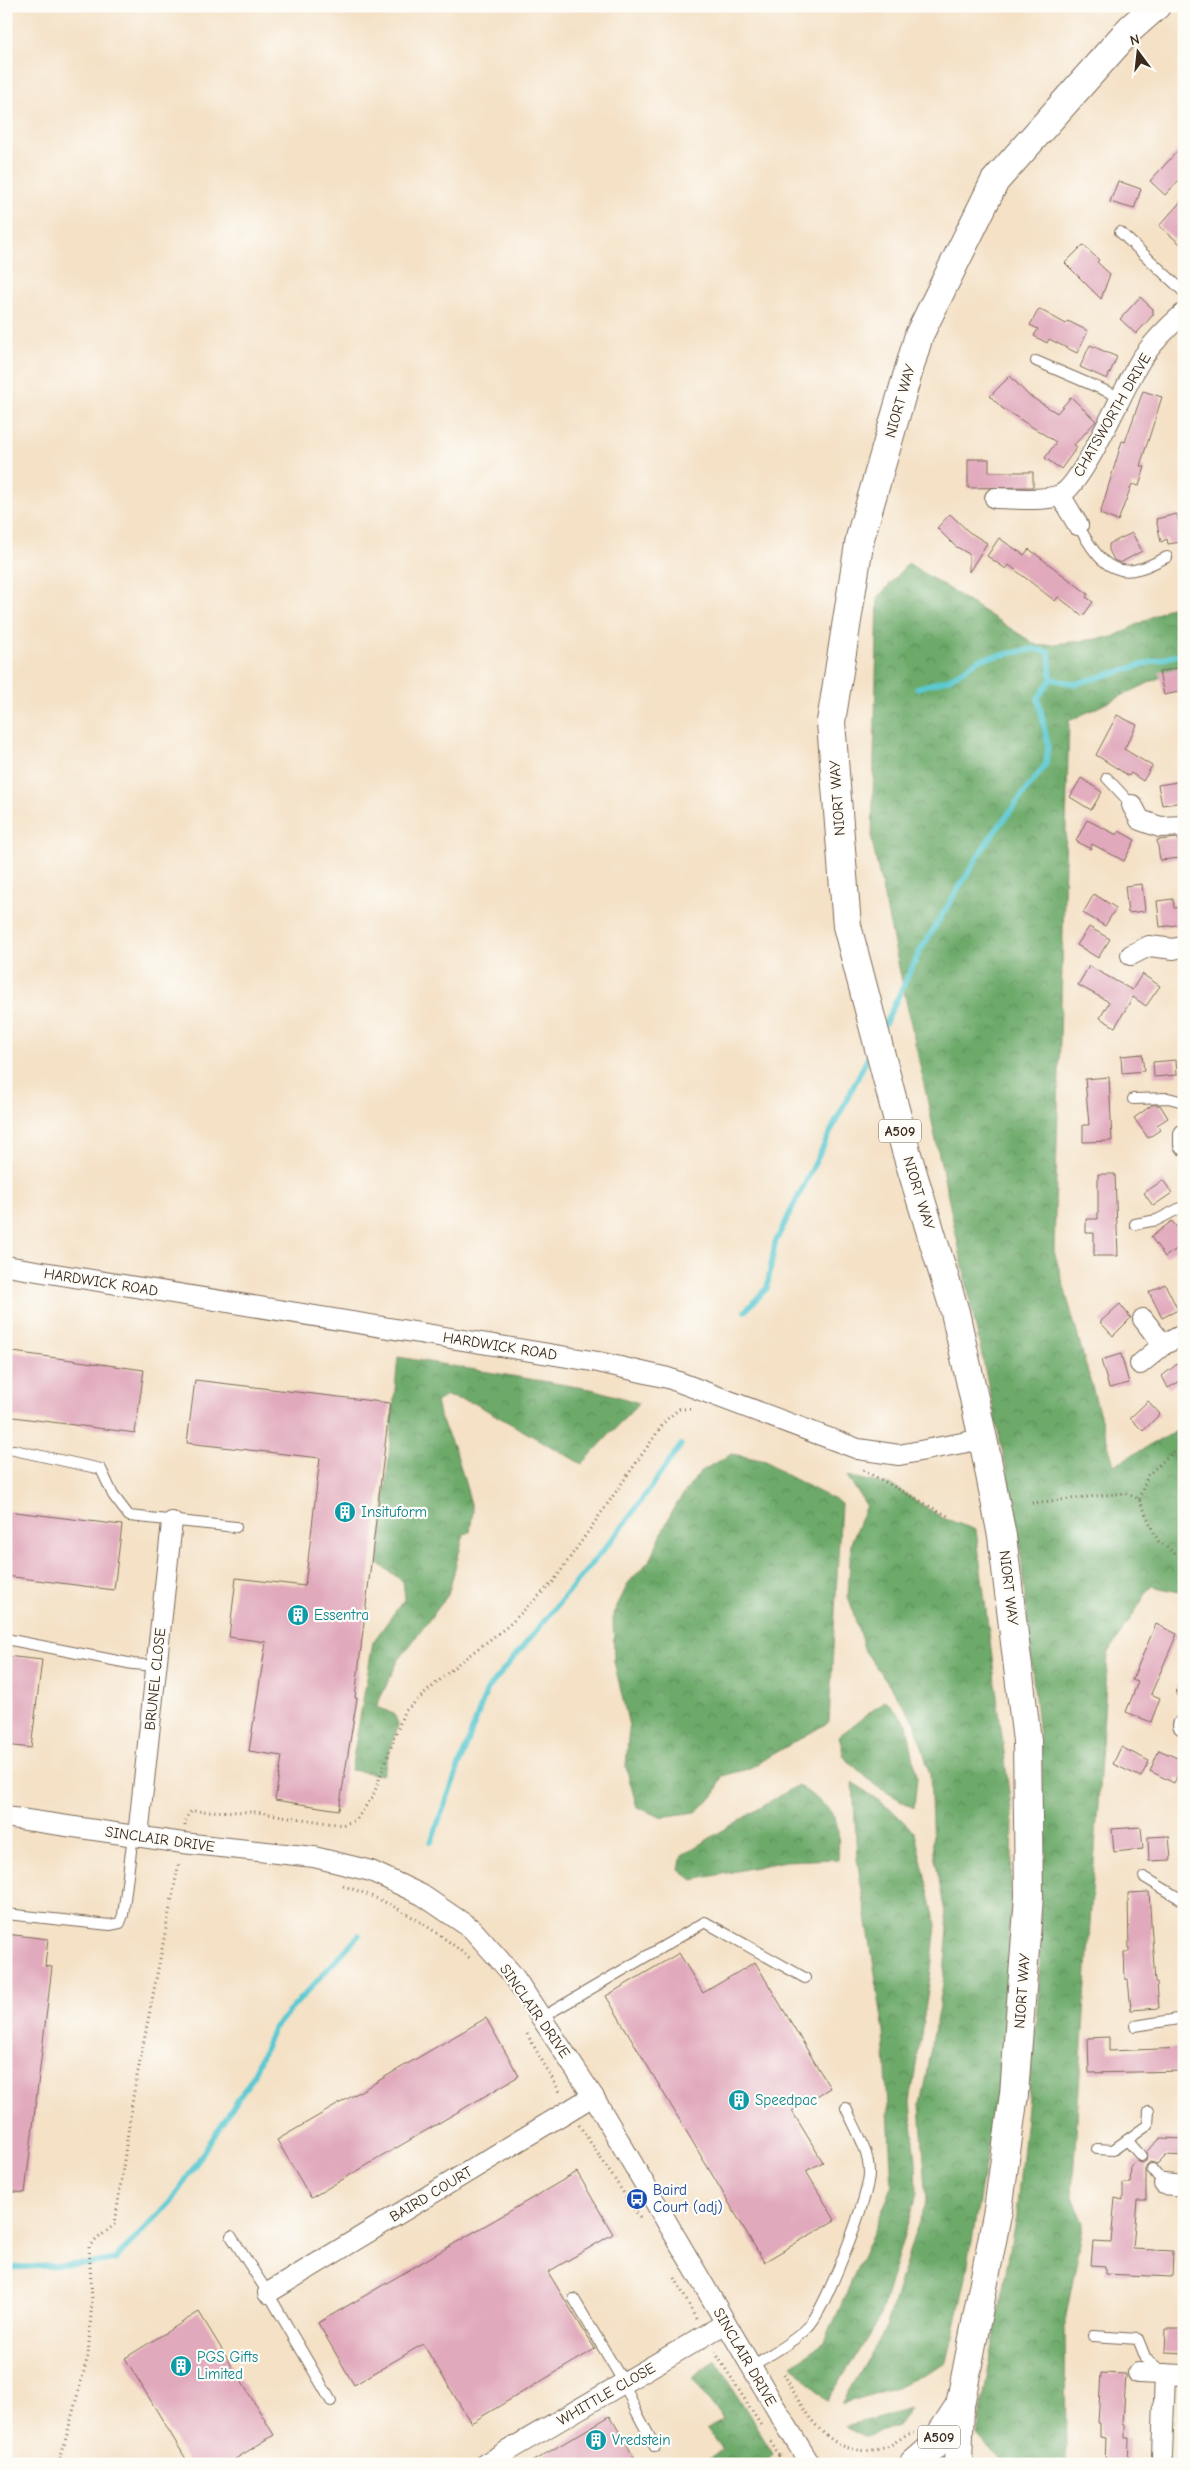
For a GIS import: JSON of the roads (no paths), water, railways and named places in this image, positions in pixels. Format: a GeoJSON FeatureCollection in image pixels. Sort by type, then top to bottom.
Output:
{"type":"FeatureCollection","features":[{"type":"Feature","properties":{"kind":"highway","name":"NIORT WAY"},"geometry":{"type":"LineString","coordinates":[[958,2464],[960,2405],[998,2210],[1014,2094],[1029,1896],[1028,1741],[1002,1536],[983,1438],[955,1312],[906,1152],[847,926],[832,722],[860,538],[919,334],[994,180],[1131,28],[1156,6]]}},
{"type":"Feature","properties":{"kind":"highway","name":"NIORT WAY"},"geometry":{"type":"LineString","coordinates":[[914,2464],[931,2449],[960,2405]]}},
{"type":"Feature","properties":{"kind":"street","name":"CHATSWORTH DRIVE"},"geometry":{"type":"LineString","coordinates":[[1060,495],[1077,476],[1103,435],[1120,397],[1142,358],[1166,328],[1184,313]]}},
{"type":"Feature","properties":{"kind":"street"},"geometry":{"type":"LineString","coordinates":[[995,498],[1041,498],[1060,495],[1078,525]]}},
{"type":"Feature","properties":{"kind":"street"},"geometry":{"type":"LineString","coordinates":[[1132,804],[1140,820],[1160,826],[1184,826]]}},
{"type":"Feature","properties":{"kind":"street"},"geometry":{"type":"LineString","coordinates":[[1131,954],[1149,946],[1174,949],[1184,946]]}},
{"type":"Feature","properties":{"kind":"street"},"geometry":{"type":"LineString","coordinates":[[1184,1134],[1184,1145]]}},
{"type":"Feature","properties":{"kind":"street","name":"HARDWICK ROAD"},"geometry":{"type":"LineString","coordinates":[[6,1266],[598,1362],[668,1378],[858,1449],[899,1455],[983,1438]]}},
{"type":"Feature","properties":{"kind":"street"},"geometry":{"type":"LineString","coordinates":[[1143,1319],[1163,1345]]}},
{"type":"Feature","properties":{"kind":"street"},"geometry":{"type":"LineString","coordinates":[[1140,1364],[1163,1345],[1184,1334]]}},
{"type":"Feature","properties":{"kind":"street","name":"BRUNEL CLOSE"},"geometry":{"type":"LineString","coordinates":[[136,1836],[172,1522]]}},
{"type":"Feature","properties":{"kind":"street","name":"SINCLAIR DRIVE"},"geometry":{"type":"LineString","coordinates":[[6,1817],[136,1836],[179,1853],[314,1857],[371,1871],[422,1895],[472,1929],[514,1975],[593,2096],[810,2464]]}},
{"type":"Feature","properties":{"kind":"street","name":"BAIRD COURT"},"geometry":{"type":"LineString","coordinates":[[268,2293],[593,2096]]}},
{"type":"Feature","properties":{"kind":"street","name":"WHITTLE CLOSE"},"geometry":{"type":"LineString","coordinates":[[485,2464],[726,2323]]}},
{"type":"Feature","properties":{"kind":"street"},"geometry":{"type":"LineString","coordinates":[[1138,2373],[1174,2374],[1158,2460]]}},
{"type":"Feature","properties":{"kind":"lane"},"geometry":{"type":"LineString","coordinates":[[1120,232],[1184,292]]}},
{"type":"Feature","properties":{"kind":"lane"},"geometry":{"type":"LineString","coordinates":[[1036,361],[1120,397]]}},
{"type":"Feature","properties":{"kind":"lane"},"geometry":{"type":"LineString","coordinates":[[1078,525],[1089,546],[1102,560],[1117,570],[1138,570],[1167,557]]}},
{"type":"Feature","properties":{"kind":"lane"},"geometry":{"type":"LineString","coordinates":[[1107,778],[1132,804]]}},
{"type":"Feature","properties":{"kind":"lane"},"geometry":{"type":"LineString","coordinates":[[1133,1099],[1168,1098],[1184,1102]]}},
{"type":"Feature","properties":{"kind":"lane"},"geometry":{"type":"LineString","coordinates":[[1135,1224],[1157,1220],[1184,1206]]}},
{"type":"Feature","properties":{"kind":"lane"},"geometry":{"type":"LineString","coordinates":[[14,1450],[101,1469],[113,1494],[129,1516],[172,1522],[236,1527]]}},
{"type":"Feature","properties":{"kind":"lane"},"geometry":{"type":"LineString","coordinates":[[6,1640],[133,1664],[157,1666]]}},
{"type":"Feature","properties":{"kind":"lane"},"geometry":{"type":"LineString","coordinates":[[1184,1683],[1182,1692],[1184,1695]]}},
{"type":"Feature","properties":{"kind":"lane"},"geometry":{"type":"LineString","coordinates":[[6,1914],[110,1925],[120,1923],[136,1836]]}},
{"type":"Feature","properties":{"kind":"lane"},"geometry":{"type":"LineString","coordinates":[[1144,1877],[1184,1901]]}},
{"type":"Feature","properties":{"kind":"lane"},"geometry":{"type":"LineString","coordinates":[[542,2018],[705,1922],[804,1978]]}},
{"type":"Feature","properties":{"kind":"lane"},"geometry":{"type":"LineString","coordinates":[[1135,2026],[1184,2018]]}},
{"type":"Feature","properties":{"kind":"lane"},"geometry":{"type":"LineString","coordinates":[[752,2366],[808,2327],[820,2310],[837,2272],[866,2190],[869,2172],[866,2153],[846,2108]]}},
{"type":"Feature","properties":{"kind":"lane"},"geometry":{"type":"LineString","coordinates":[[1097,2149],[1113,2150],[1148,2125],[1149,2112]]}},
{"type":"Feature","properties":{"kind":"lane"},"geometry":{"type":"LineString","coordinates":[[1127,2140],[1142,2156]]}},
{"type":"Feature","properties":{"kind":"lane"},"geometry":{"type":"LineString","coordinates":[[231,2236],[268,2293],[331,2401]]}},
{"type":"Feature","properties":{"kind":"lane"},"geometry":{"type":"LineString","coordinates":[[574,2299],[624,2383],[655,2448]]}},
{"type":"Feature","properties":{"kind":"lane"},"geometry":{"type":"LineString","coordinates":[[1093,2336],[1138,2339],[1146,2359],[1174,2374]]}},
{"type":"Feature","properties":{"kind":"waterway"},"geometry":{"type":"LineString","coordinates":[[917,688],[949,679],[980,659],[1034,649],[1049,652],[1051,679]]}},
{"type":"Feature","properties":{"kind":"waterway"},"geometry":{"type":"LineString","coordinates":[[885,1024],[920,951],[987,842],[1046,764],[1048,744],[1038,698],[1051,679],[1075,684],[1184,653]]}},
{"type":"Feature","properties":{"kind":"waterway"},"geometry":{"type":"LineString","coordinates":[[745,1311],[767,1288],[775,1243],[868,1057]]}},
{"type":"Feature","properties":{"kind":"waterway"},"geometry":{"type":"LineString","coordinates":[[431,1842],[487,1690],[623,1526],[681,1445]]}},
{"type":"Feature","properties":{"kind":"waterway"},"geometry":{"type":"LineString","coordinates":[[6,2268],[87,2264],[115,2259],[171,2202],[252,2078],[273,2029],[359,1935]]}},
{"type":"Feature","properties":{"kind":"place","name":"Insituform"},"geometry":{"type":"Point","coordinates":[345,1512]}},
{"type":"Feature","properties":{"kind":"place","name":"Essentra"},"geometry":{"type":"Point","coordinates":[298,1615]}},
{"type":"Feature","properties":{"kind":"place","name":"Speedpac"},"geometry":{"type":"Point","coordinates":[739,2100]}},
{"type":"Feature","properties":{"kind":"place","name":"Baird Court (adj)"},"geometry":{"type":"Point","coordinates":[637,2199]}},
{"type":"Feature","properties":{"kind":"place","name":"PGS Gifts Limited"},"geometry":{"type":"Point","coordinates":[181,2366]}},
{"type":"Feature","properties":{"kind":"place","name":"Vredstein"},"geometry":{"type":"Point","coordinates":[596,2440]}}]}
